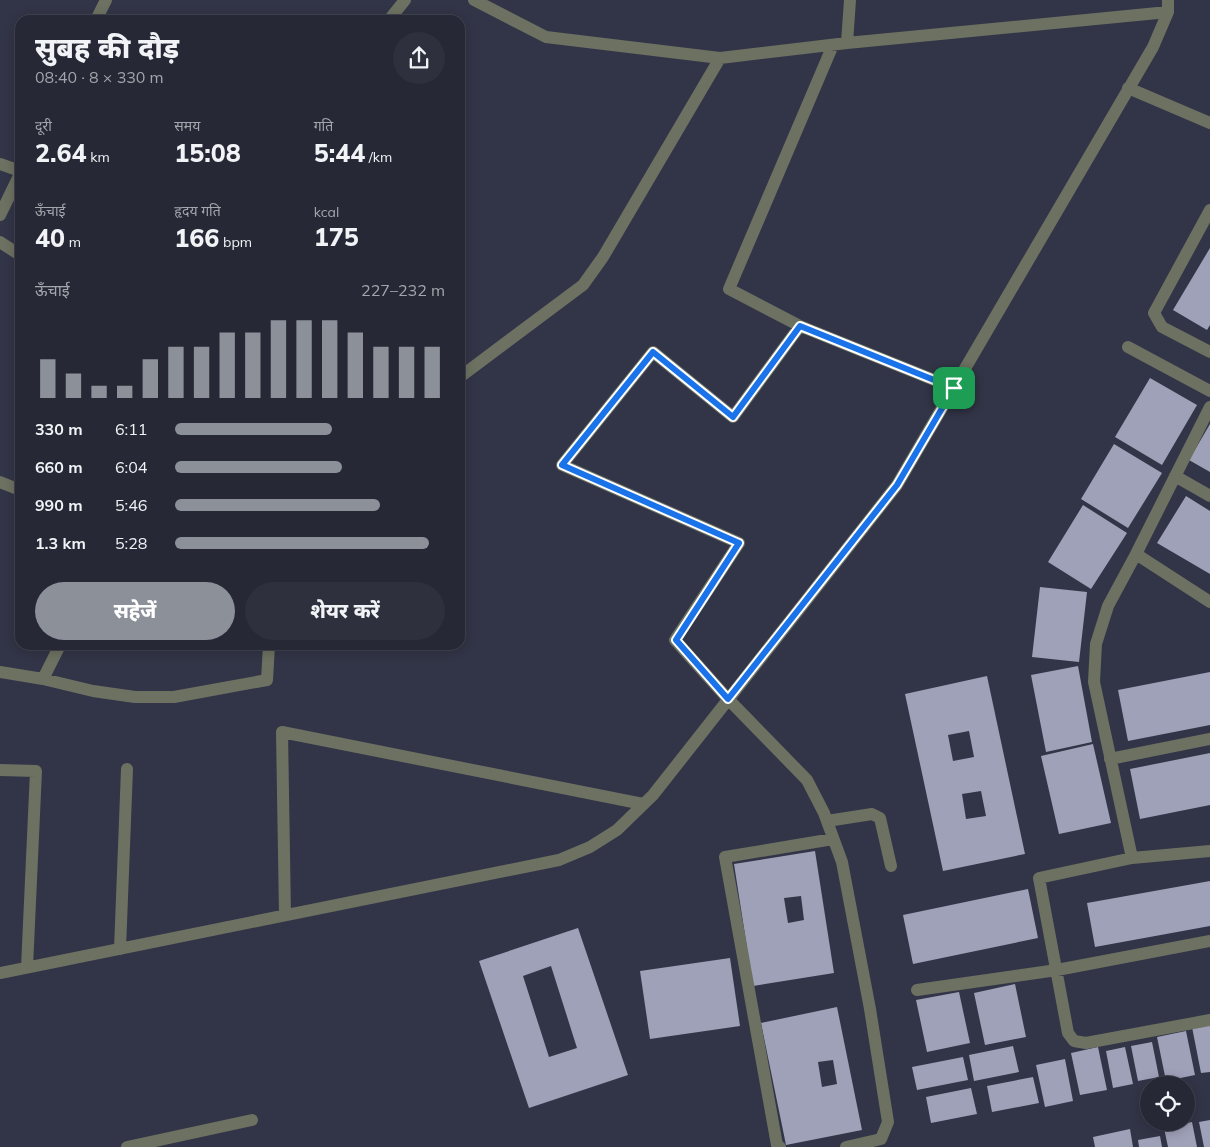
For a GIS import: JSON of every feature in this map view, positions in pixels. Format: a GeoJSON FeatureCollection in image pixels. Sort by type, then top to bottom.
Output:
{"type":"FeatureCollection","features":[{"type":"Feature","properties":{"kind":"street"},"geometry":{"type":"LineString","coordinates":[[98,15],[106,0]]}},
{"type":"Feature","properties":{"kind":"street"},"geometry":{"type":"LineString","coordinates":[[393,15],[405,0]]}},
{"type":"Feature","properties":{"kind":"street"},"geometry":{"type":"LineString","coordinates":[[0,973],[559,860],[590,847],[616,830],[653,794],[897,485],[1153,47],[1168,6],[720,58],[546,37],[474,0]]}},
{"type":"Feature","properties":{"kind":"street"},"geometry":{"type":"LineString","coordinates":[[847,43],[850,0]]}},
{"type":"Feature","properties":{"kind":"street"},"geometry":{"type":"LineString","coordinates":[[833,45],[729,289],[800,326],[954,388]]}},
{"type":"Feature","properties":{"kind":"street"},"geometry":{"type":"LineString","coordinates":[[465,373],[583,285],[603,257],[720,58]]}},
{"type":"Feature","properties":{"kind":"street"},"geometry":{"type":"LineString","coordinates":[[1128,88],[1210,123]]}},
{"type":"Feature","properties":{"kind":"street"},"geometry":{"type":"LineString","coordinates":[[0,164],[15,171]]}},
{"type":"Feature","properties":{"kind":"street"},"geometry":{"type":"LineString","coordinates":[[0,215],[15,184]]}},
{"type":"Feature","properties":{"kind":"street"},"geometry":{"type":"LineString","coordinates":[[1210,211],[1154,313],[1162,327],[1210,352]]}},
{"type":"Feature","properties":{"kind":"street"},"geometry":{"type":"LineString","coordinates":[[0,242],[15,252]]}},
{"type":"Feature","properties":{"kind":"street"},"geometry":{"type":"LineString","coordinates":[[800,326],[733,417],[653,352],[562,465],[739,543],[676,640],[728,699],[807,780],[827,821],[842,862],[870,1009],[888,1122],[880,1139],[846,1147]]}},
{"type":"Feature","properties":{"kind":"street"},"geometry":{"type":"LineString","coordinates":[[1128,347],[1210,391]]}},
{"type":"Feature","properties":{"kind":"street"},"geometry":{"type":"LineString","coordinates":[[1132,858],[1094,682],[1096,644],[1108,606],[1210,407]]}},
{"type":"Feature","properties":{"kind":"street"},"geometry":{"type":"LineString","coordinates":[[1175,476],[1210,496]]}},
{"type":"Feature","properties":{"kind":"street"},"geometry":{"type":"LineString","coordinates":[[0,482],[15,488]]}},
{"type":"Feature","properties":{"kind":"street"},"geometry":{"type":"LineString","coordinates":[[1136,554],[1210,602]]}},
{"type":"Feature","properties":{"kind":"street"},"geometry":{"type":"LineString","coordinates":[[43,679],[58,650]]}},
{"type":"Feature","properties":{"kind":"street"},"geometry":{"type":"LineString","coordinates":[[0,672],[43,679],[93,691],[135,697],[174,697],[267,680],[269,650]]}},
{"type":"Feature","properties":{"kind":"street"},"geometry":{"type":"LineString","coordinates":[[285,915],[282,732],[643,804]]}},
{"type":"Feature","properties":{"kind":"street"},"geometry":{"type":"LineString","coordinates":[[1110,759],[1210,739]]}},
{"type":"Feature","properties":{"kind":"street"},"geometry":{"type":"LineString","coordinates":[[120,948],[127,769]]}},
{"type":"Feature","properties":{"kind":"street"},"geometry":{"type":"LineString","coordinates":[[0,770],[36,771],[27,967]]}},
{"type":"Feature","properties":{"kind":"street"},"geometry":{"type":"LineString","coordinates":[[827,821],[872,814],[880,818],[891,866]]}},
{"type":"Feature","properties":{"kind":"street"},"geometry":{"type":"LineString","coordinates":[[780,1147],[777,1145],[725,857],[833,838]]}},
{"type":"Feature","properties":{"kind":"street"},"geometry":{"type":"LineString","coordinates":[[1210,851],[1132,858],[1039,878],[1068,1033],[1074,1041],[1086,1043],[1210,1020]]}},
{"type":"Feature","properties":{"kind":"street"},"geometry":{"type":"LineString","coordinates":[[917,990],[1057,970],[1210,941]]}},
{"type":"Feature","properties":{"kind":"street"},"geometry":{"type":"LineString","coordinates":[[127,1147],[252,1120]]}},
{"type":"Feature","properties":{"kind":"building"},"geometry":{"type":"Polygon","coordinates":[[[1210,248],[1210,325],[1207,330],[1173,310],[1210,248]]]}},
{"type":"Feature","properties":{"kind":"building"},"geometry":{"type":"Polygon","coordinates":[[[1150,378],[1197,405],[1162,465],[1115,437],[1150,378]]]}},
{"type":"Feature","properties":{"kind":"building"},"geometry":{"type":"Polygon","coordinates":[[[1210,424],[1210,472],[1189,460],[1210,424]]]}},
{"type":"Feature","properties":{"kind":"building"},"geometry":{"type":"Polygon","coordinates":[[[1114,444],[1162,473],[1128,528],[1081,499],[1114,444]]]}},
{"type":"Feature","properties":{"kind":"building"},"geometry":{"type":"Polygon","coordinates":[[[1186,496],[1210,511],[1210,574],[1157,543],[1186,496]]]}},
{"type":"Feature","properties":{"kind":"building"},"geometry":{"type":"Polygon","coordinates":[[[1083,505],[1127,533],[1091,589],[1048,562],[1083,505]]]}},
{"type":"Feature","properties":{"kind":"building"},"geometry":{"type":"Polygon","coordinates":[[[1040,587],[1087,592],[1079,662],[1032,657],[1040,587]]]}},
{"type":"Feature","properties":{"kind":"building"},"geometry":{"type":"Polygon","coordinates":[[[1078,666],[1092,742],[1046,752],[1031,675],[1078,666]]]}},
{"type":"Feature","properties":{"kind":"building"},"geometry":{"type":"Polygon","coordinates":[[[1210,672],[1210,725],[1128,741],[1118,690],[1210,672]]]}},
{"type":"Feature","properties":{"kind":"building"},"geometry":{"type":"Polygon","coordinates":[[[987,676],[1025,854],[943,871],[905,694],[987,676]],[[969,731],[948,735],[953,761],[974,757],[969,731]],[[981,791],[962,794],[966,819],[986,816],[981,791]]]}},
{"type":"Feature","properties":{"kind":"building"},"geometry":{"type":"Polygon","coordinates":[[[1093,744],[1111,823],[1059,834],[1041,756],[1093,744]]]}},
{"type":"Feature","properties":{"kind":"building"},"geometry":{"type":"Polygon","coordinates":[[[1210,753],[1210,805],[1140,819],[1130,769],[1210,753]]]}},
{"type":"Feature","properties":{"kind":"building"},"geometry":{"type":"Polygon","coordinates":[[[815,851],[834,973],[753,986],[734,864],[815,851]],[[801,896],[784,898],[788,923],[804,920],[801,896]]]}},
{"type":"Feature","properties":{"kind":"building"},"geometry":{"type":"Polygon","coordinates":[[[1210,881],[1210,926],[1095,947],[1087,903],[1210,881]]]}},
{"type":"Feature","properties":{"kind":"building"},"geometry":{"type":"Polygon","coordinates":[[[1028,889],[1038,938],[913,964],[903,915],[1028,889]]]}},
{"type":"Feature","properties":{"kind":"building"},"geometry":{"type":"Polygon","coordinates":[[[578,928],[628,1075],[529,1108],[479,961],[578,928]],[[551,966],[523,976],[549,1057],[577,1048],[551,966]]]}},
{"type":"Feature","properties":{"kind":"building"},"geometry":{"type":"Polygon","coordinates":[[[730,958],[740,1026],[650,1039],[640,971],[730,958]]]}},
{"type":"Feature","properties":{"kind":"building"},"geometry":{"type":"Polygon","coordinates":[[[1015,984],[1026,1037],[985,1045],[974,993],[1015,984]]]}},
{"type":"Feature","properties":{"kind":"building"},"geometry":{"type":"Polygon","coordinates":[[[959,992],[970,1043],[927,1052],[916,1000],[959,992]]]}},
{"type":"Feature","properties":{"kind":"building"},"geometry":{"type":"Polygon","coordinates":[[[837,1007],[862,1130],[786,1145],[761,1023],[837,1007]],[[833,1060],[818,1062],[822,1087],[837,1084],[833,1060]]]}},
{"type":"Feature","properties":{"kind":"building"},"geometry":{"type":"Polygon","coordinates":[[[1210,1023],[1210,1072],[1201,1073],[1192,1027],[1210,1023]]]}},
{"type":"Feature","properties":{"kind":"building"},"geometry":{"type":"Polygon","coordinates":[[[1186,1031],[1195,1075],[1165,1076],[1157,1037],[1186,1031]]]}},
{"type":"Feature","properties":{"kind":"building"},"geometry":{"type":"Polygon","coordinates":[[[1152,1042],[1159,1076],[1140,1076],[1140,1081],[1138,1081],[1131,1046],[1152,1042]]]}},
{"type":"Feature","properties":{"kind":"building"},"geometry":{"type":"Polygon","coordinates":[[[1013,1046],[1019,1072],[974,1081],[969,1055],[1013,1046]]]}},
{"type":"Feature","properties":{"kind":"building"},"geometry":{"type":"Polygon","coordinates":[[[1098,1047],[1107,1090],[1080,1095],[1071,1053],[1098,1047]]]}},
{"type":"Feature","properties":{"kind":"building"},"geometry":{"type":"Polygon","coordinates":[[[1125,1047],[1133,1084],[1113,1088],[1106,1051],[1125,1047]]]}},
{"type":"Feature","properties":{"kind":"building"},"geometry":{"type":"Polygon","coordinates":[[[963,1057],[968,1080],[917,1090],[912,1067],[963,1057]]]}},
{"type":"Feature","properties":{"kind":"building"},"geometry":{"type":"Polygon","coordinates":[[[1065,1059],[1073,1101],[1045,1107],[1036,1065],[1065,1059]]]}},
{"type":"Feature","properties":{"kind":"building"},"geometry":{"type":"Polygon","coordinates":[[[1033,1077],[1039,1103],[992,1112],[987,1086],[1033,1077]]]}},
{"type":"Feature","properties":{"kind":"building"},"geometry":{"type":"Polygon","coordinates":[[[971,1088],[977,1114],[931,1123],[926,1097],[971,1088]]]}},
{"type":"Feature","properties":{"kind":"building"},"geometry":{"type":"Polygon","coordinates":[[[1210,1120],[1210,1147],[1204,1147],[1199,1122],[1210,1120]]]}},
{"type":"Feature","properties":{"kind":"building"},"geometry":{"type":"Polygon","coordinates":[[[1130,1129],[1133,1147],[1095,1147],[1093,1137],[1130,1129]]]}},
{"type":"Feature","properties":{"kind":"building"},"geometry":{"type":"Polygon","coordinates":[[[1165,1131],[1194,1131],[1197,1147],[1168,1147],[1165,1131]]]}},
{"type":"Feature","properties":{"kind":"building"},"geometry":{"type":"Polygon","coordinates":[[[1160,1136],[1162,1147],[1139,1147],[1138,1140],[1160,1136]]]}},
{"type":"Feature","properties":{"kind":"route"},"geometry":{"type":"LineString","coordinates":[[800,326],[954,388],[897,485],[728,699],[676,640],[739,543],[562,465],[653,352],[733,417],[800,326]]}}]}
